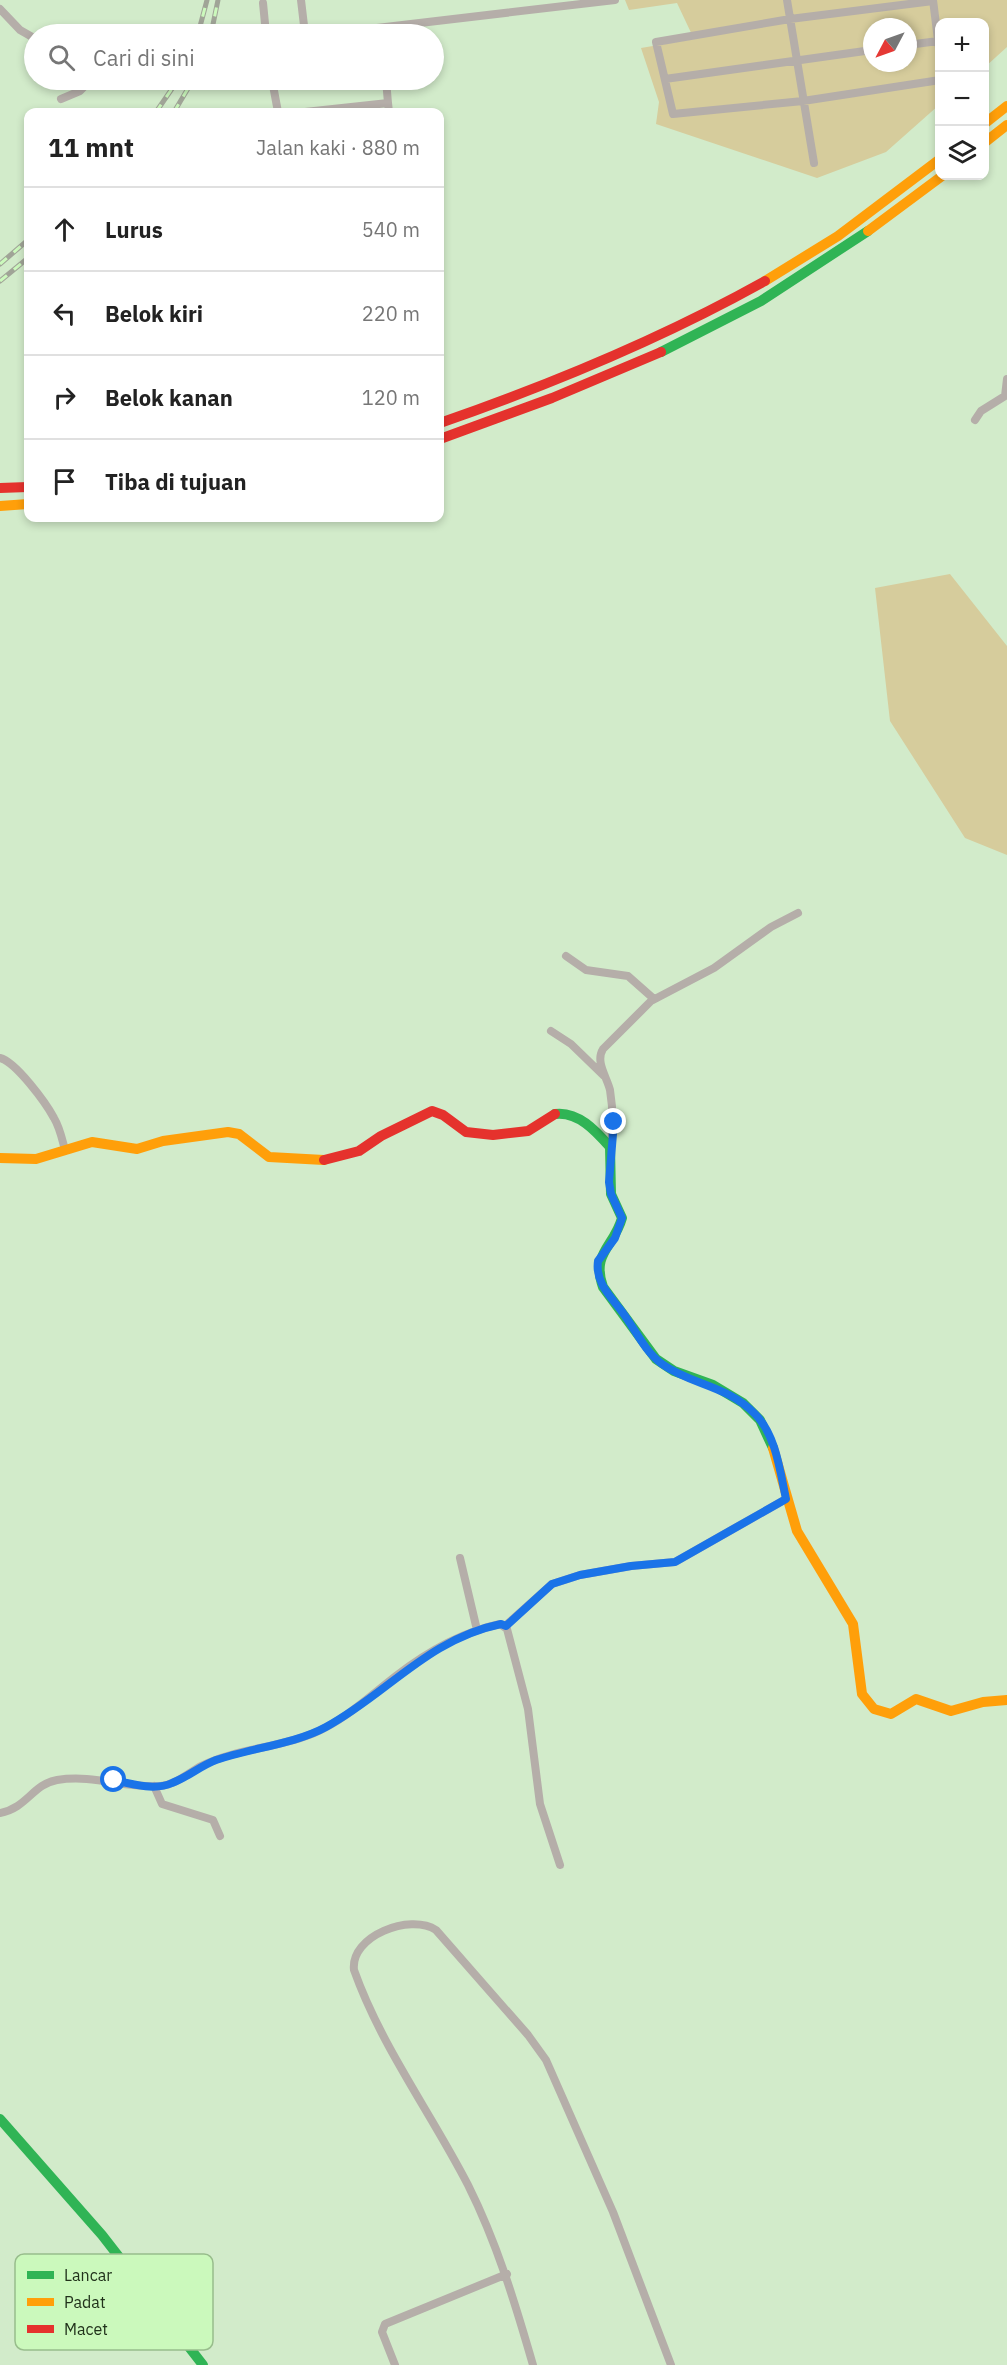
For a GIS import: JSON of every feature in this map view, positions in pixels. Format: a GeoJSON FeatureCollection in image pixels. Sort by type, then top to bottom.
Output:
{"type":"FeatureCollection","features":[{"type":"Feature","properties":{"kind":"main road"},"geometry":{"type":"LineString","coordinates":[[989,120],[1007,106]]}},
{"type":"Feature","properties":{"kind":"main road"},"geometry":{"type":"LineString","coordinates":[[989,138],[1007,125]]}},
{"type":"Feature","properties":{"kind":"main road"},"geometry":{"type":"LineString","coordinates":[[444,422],[524,394],[648,341],[728,301],[823,246],[935,162]]}},
{"type":"Feature","properties":{"kind":"main road"},"geometry":{"type":"LineString","coordinates":[[444,438],[530,409],[655,355],[735,315],[833,256],[937,180]]}},
{"type":"Feature","properties":{"kind":"main road"},"geometry":{"type":"LineString","coordinates":[[0,488],[24,487]]}},
{"type":"Feature","properties":{"kind":"main road"},"geometry":{"type":"LineString","coordinates":[[0,506],[24,504]]}},
{"type":"Feature","properties":{"kind":"main road"},"geometry":{"type":"LineString","coordinates":[[0,1158],[31,1160],[96,1142],[137,1149],[163,1141],[232,1132],[242,1136],[269,1157],[303,1161],[322,1160],[354,1153],[381,1136],[432,1112],[444,1115],[466,1132],[487,1135],[530,1131],[557,1114],[568,1114],[587,1126],[610,1147],[611,1194],[622,1218],[615,1238],[598,1261],[598,1275],[603,1287],[630,1322],[645,1347],[657,1359],[674,1371],[713,1385],[754,1412],[770,1439],[797,1531],[853,1624],[860,1688],[870,1707],[891,1714],[916,1699],[951,1711],[983,1702],[1007,1700]]}},
{"type":"Feature","properties":{"kind":"main road"},"geometry":{"type":"LineString","coordinates":[[0,2119],[118,2254]]}},
{"type":"Feature","properties":{"kind":"main road"},"geometry":{"type":"LineString","coordinates":[[191,2350],[203,2365]]}},
{"type":"Feature","properties":{"kind":"street"},"geometry":{"type":"LineString","coordinates":[[301,0],[304,24]]}},
{"type":"Feature","properties":{"kind":"street"},"geometry":{"type":"LineString","coordinates":[[411,24],[615,0]]}},
{"type":"Feature","properties":{"kind":"street"},"geometry":{"type":"LineString","coordinates":[[787,0],[814,163]]}},
{"type":"Feature","properties":{"kind":"street"},"geometry":{"type":"LineString","coordinates":[[935,18],[933,1],[790,19],[656,42],[673,114],[803,100],[935,81]]}},
{"type":"Feature","properties":{"kind":"street"},"geometry":{"type":"LineString","coordinates":[[263,3],[265,24]]}},
{"type":"Feature","properties":{"kind":"street"},"geometry":{"type":"LineString","coordinates":[[0,9],[24,32]]}},
{"type":"Feature","properties":{"kind":"street"},"geometry":{"type":"LineString","coordinates":[[917,44],[935,41]]}},
{"type":"Feature","properties":{"kind":"street"},"geometry":{"type":"LineString","coordinates":[[665,79],[863,51]]}},
{"type":"Feature","properties":{"kind":"street"},"geometry":{"type":"LineString","coordinates":[[61,99],[81,90]]}},
{"type":"Feature","properties":{"kind":"street"},"geometry":{"type":"LineString","coordinates":[[275,90],[277,108]]}},
{"type":"Feature","properties":{"kind":"street"},"geometry":{"type":"LineString","coordinates":[[387,90],[389,108]]}},
{"type":"Feature","properties":{"kind":"street"},"geometry":{"type":"LineString","coordinates":[[341,108],[388,103]]}},
{"type":"Feature","properties":{"kind":"street"},"geometry":{"type":"LineString","coordinates":[[975,420],[981,411],[1005,396],[1007,379]]}},
{"type":"Feature","properties":{"kind":"street"},"geometry":{"type":"LineString","coordinates":[[610,1147],[614,1122],[600,1053],[654,999],[714,968],[771,927],[798,913]]}},
{"type":"Feature","properties":{"kind":"street"},"geometry":{"type":"LineString","coordinates":[[566,956],[586,970],[628,976],[654,999]]}},
{"type":"Feature","properties":{"kind":"street"},"geometry":{"type":"LineString","coordinates":[[551,1031],[571,1044],[607,1080]]}},
{"type":"Feature","properties":{"kind":"street"},"geometry":{"type":"LineString","coordinates":[[0,1058],[11,1064],[48,1108],[57,1123],[65,1150]]}},
{"type":"Feature","properties":{"kind":"street"},"geometry":{"type":"LineString","coordinates":[[506,1626],[552,1584],[580,1575],[631,1566],[675,1562],[786,1499]]}},
{"type":"Feature","properties":{"kind":"street"},"geometry":{"type":"LineString","coordinates":[[460,1558],[477,1630]]}},
{"type":"Feature","properties":{"kind":"street"},"geometry":{"type":"LineString","coordinates":[[0,1813],[20,1807],[39,1787],[56,1780],[93,1778],[153,1786],[175,1782],[201,1766],[260,1746],[304,1737],[323,1729],[356,1708],[424,1656],[477,1630],[501,1624],[506,1626]]}},
{"type":"Feature","properties":{"kind":"street"},"geometry":{"type":"LineString","coordinates":[[506,1626],[528,1709],[540,1804],[560,1864]]}},
{"type":"Feature","properties":{"kind":"street"},"geometry":{"type":"LineString","coordinates":[[153,1786],[162,1804],[213,1820],[220,1836]]}},
{"type":"Feature","properties":{"kind":"street"},"geometry":{"type":"LineString","coordinates":[[533,2365],[507,2274],[468,2184],[392,2049],[354,1970],[353,1961],[357,1949],[369,1940],[400,1926],[420,1924],[436,1930],[528,2035],[546,2061],[613,2212],[672,2365]]}},
{"type":"Feature","properties":{"kind":"street"},"geometry":{"type":"LineString","coordinates":[[395,2365],[382,2332],[385,2324],[507,2274]]}},
{"type":"Feature","properties":{"kind":"shaded area"},"geometry":{"type":"Polygon","coordinates":[[[625,0],[1007,0],[1007,47],[989,63],[989,18],[935,18],[935,109],[886,152],[817,178],[656,124],[659,102],[641,48],[694,39],[677,3],[629,10],[625,0]]]}},
{"type":"Feature","properties":{"kind":"shaded area"},"geometry":{"type":"Polygon","coordinates":[[[950,574],[1007,646],[1007,855],[965,838],[890,721],[875,588],[950,574]]]}},
{"type":"Feature","properties":{"kind":"railway"},"geometry":{"type":"LineString","coordinates":[[201,24],[207,0]]}},
{"type":"Feature","properties":{"kind":"railway"},"geometry":{"type":"LineString","coordinates":[[213,24],[218,0]]}},
{"type":"Feature","properties":{"kind":"railway"},"geometry":{"type":"LineString","coordinates":[[159,108],[171,90]]}},
{"type":"Feature","properties":{"kind":"railway"},"geometry":{"type":"LineString","coordinates":[[176,108],[187,90]]}},
{"type":"Feature","properties":{"kind":"railway"},"geometry":{"type":"LineString","coordinates":[[0,264],[24,243]]}},
{"type":"Feature","properties":{"kind":"railway"},"geometry":{"type":"LineString","coordinates":[[0,281],[24,261]]}},
{"type":"Feature","properties":{"kind":"traffic: fast"},"geometry":{"type":"LineString","coordinates":[[661,352],[761,301],[868,231]]}},
{"type":"Feature","properties":{"kind":"traffic: fast"},"geometry":{"type":"LineString","coordinates":[[555,1114],[571,1116],[586,1123],[610,1147],[611,1194],[622,1218],[602,1258],[600,1275],[603,1287],[656,1359],[674,1371],[713,1385],[743,1403],[760,1420],[773,1448]]}},
{"type":"Feature","properties":{"kind":"traffic: fast"},"geometry":{"type":"LineString","coordinates":[[0,2119],[117,2254]]}},
{"type":"Feature","properties":{"kind":"traffic: fast"},"geometry":{"type":"LineString","coordinates":[[191,2350],[203,2365]]}},
{"type":"Feature","properties":{"kind":"traffic: slow"},"geometry":{"type":"LineString","coordinates":[[989,120],[1007,106]]}},
{"type":"Feature","properties":{"kind":"traffic: slow"},"geometry":{"type":"LineString","coordinates":[[989,139],[1007,125]]}},
{"type":"Feature","properties":{"kind":"traffic: slow"},"geometry":{"type":"LineString","coordinates":[[765,281],[838,236],[935,163]]}},
{"type":"Feature","properties":{"kind":"traffic: slow"},"geometry":{"type":"LineString","coordinates":[[868,231],[937,180]]}},
{"type":"Feature","properties":{"kind":"traffic: slow"},"geometry":{"type":"LineString","coordinates":[[0,506],[24,504]]}},
{"type":"Feature","properties":{"kind":"traffic: slow"},"geometry":{"type":"LineString","coordinates":[[0,1158],[36,1159],[92,1142],[137,1149],[163,1141],[228,1132],[239,1134],[269,1157],[324,1160]]}},
{"type":"Feature","properties":{"kind":"traffic: slow"},"geometry":{"type":"LineString","coordinates":[[773,1448],[797,1531],[853,1624],[862,1694],[874,1709],[891,1714],[916,1699],[951,1711],[983,1702],[1007,1700]]}},
{"type":"Feature","properties":{"kind":"traffic: jam"},"geometry":{"type":"LineString","coordinates":[[444,422],[523,393],[606,359],[686,322],[765,281]]}},
{"type":"Feature","properties":{"kind":"traffic: jam"},"geometry":{"type":"LineString","coordinates":[[444,438],[552,398],[661,352]]}},
{"type":"Feature","properties":{"kind":"traffic: jam"},"geometry":{"type":"LineString","coordinates":[[0,488],[24,487]]}},
{"type":"Feature","properties":{"kind":"traffic: jam"},"geometry":{"type":"LineString","coordinates":[[324,1160],[359,1151],[381,1136],[432,1111],[443,1115],[466,1132],[493,1135],[528,1131],[555,1114]]}},
{"type":"Feature","properties":{"kind":"route"},"geometry":{"type":"LineString","coordinates":[[114,1780],[153,1786],[169,1785],[201,1766],[220,1759],[260,1746],[293,1740],[314,1733],[356,1708],[430,1652],[473,1631],[492,1625],[506,1626],[552,1584],[580,1575],[631,1566],[675,1562],[786,1499],[773,1447],[766,1429],[754,1412],[713,1385],[674,1371],[649,1353],[601,1282],[597,1269],[598,1261],[615,1238],[622,1218],[611,1194],[609,1182],[610,1147],[614,1122]]}}]}
